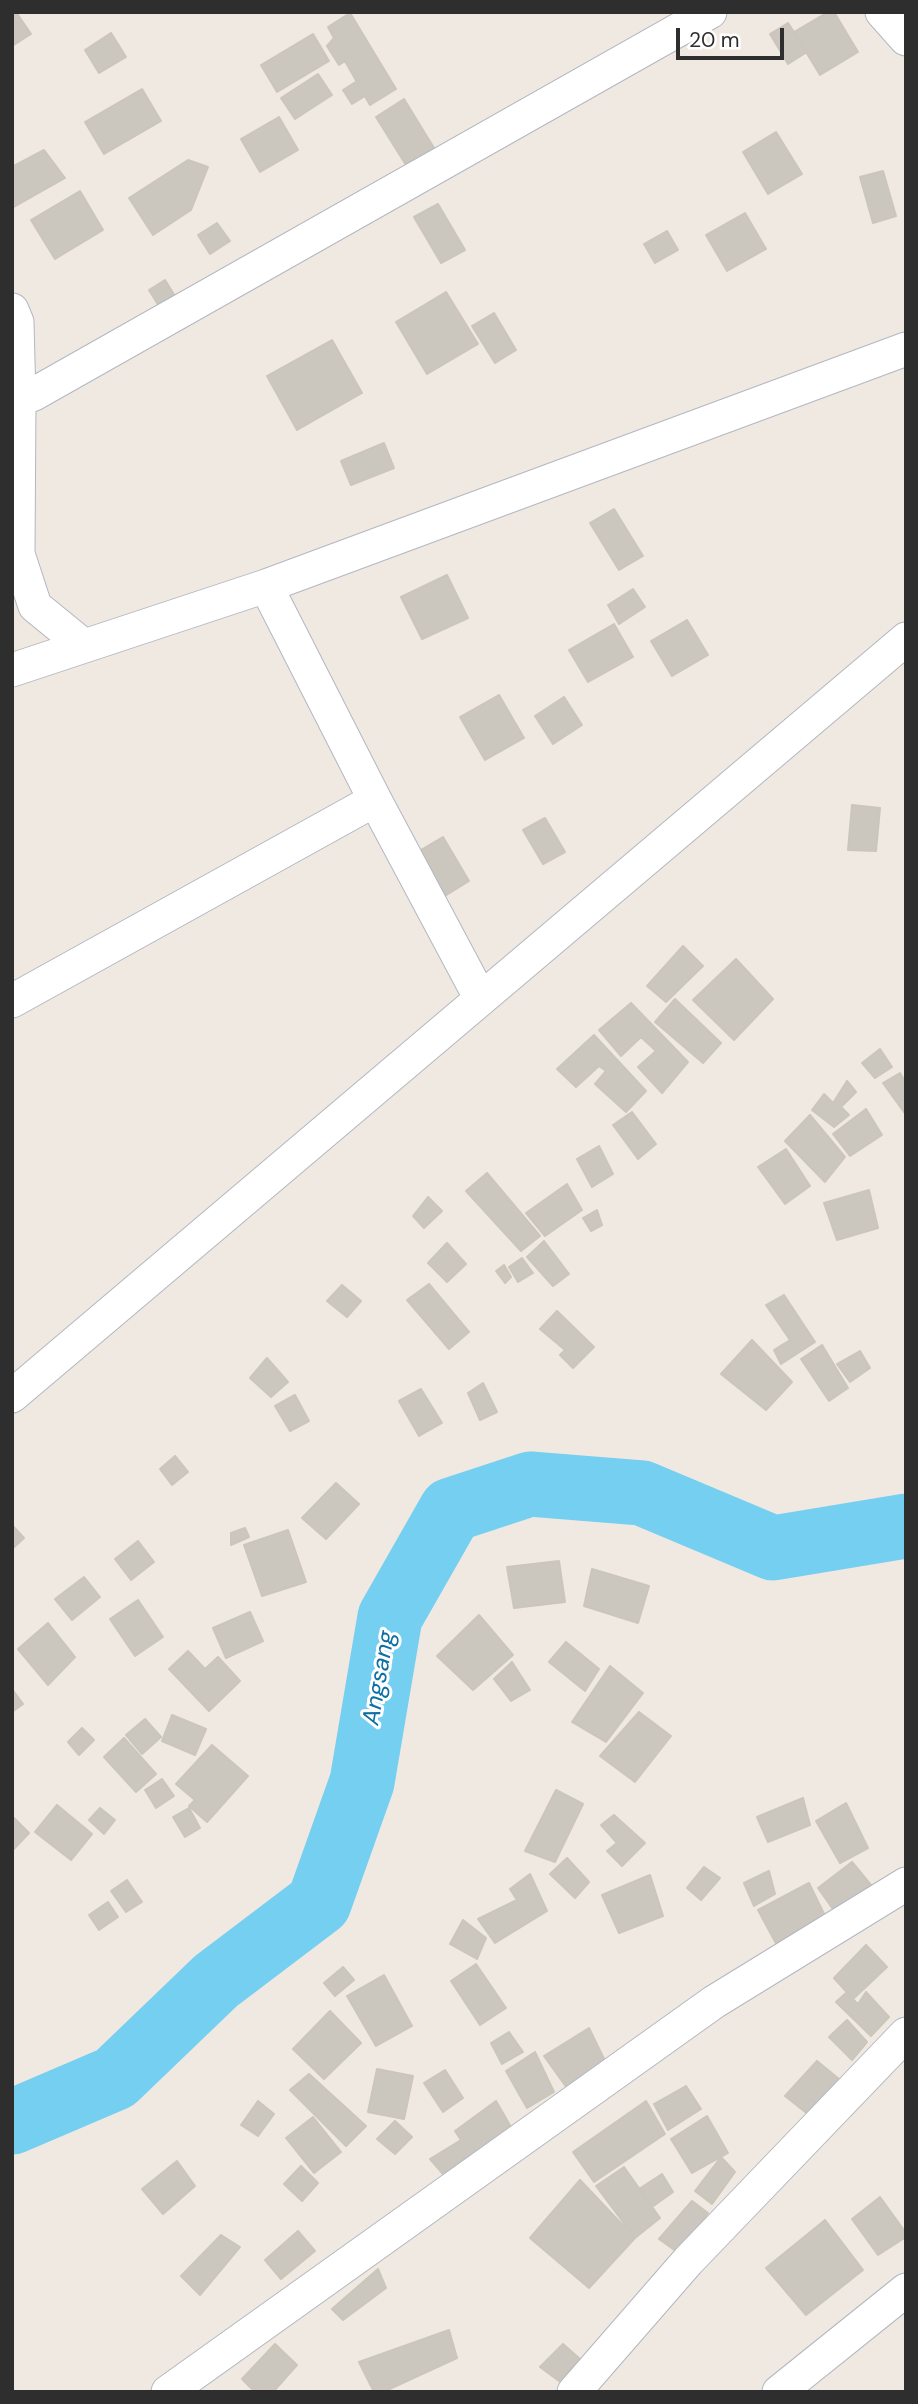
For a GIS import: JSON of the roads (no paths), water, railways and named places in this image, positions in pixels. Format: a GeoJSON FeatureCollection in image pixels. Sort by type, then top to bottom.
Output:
{"type":"FeatureCollection","features":[{"type":"Feature","properties":{"kind":"street"},"geometry":{"type":"LineString","coordinates":[[19,400],[710,12]]}},
{"type":"Feature","properties":{"kind":"street"},"geometry":{"type":"LineString","coordinates":[[882,12],[906,39]]}},
{"type":"Feature","properties":{"kind":"street"},"geometry":{"type":"LineString","coordinates":[[12,310],[17,322],[19,400],[18,554],[35,606],[84,646]]}},
{"type":"Feature","properties":{"kind":"street"},"geometry":{"type":"LineString","coordinates":[[12,670],[266,586],[906,349]]}},
{"type":"Feature","properties":{"kind":"street"},"geometry":{"type":"LineString","coordinates":[[266,586],[375,800],[481,999]]}},
{"type":"Feature","properties":{"kind":"street"},"geometry":{"type":"LineString","coordinates":[[12,1396],[906,639]]}},
{"type":"Feature","properties":{"kind":"street"},"geometry":{"type":"LineString","coordinates":[[12,1000],[375,800]]}},
{"type":"Feature","properties":{"kind":"street"},"geometry":{"type":"LineString","coordinates":[[168,2392],[714,2002],[906,1884]]}},
{"type":"Feature","properties":{"kind":"street"},"geometry":{"type":"LineString","coordinates":[[574,2392],[688,2261],[906,2034]]}},
{"type":"Feature","properties":{"kind":"street"},"geometry":{"type":"LineString","coordinates":[[779,2392],[906,2290]]}},
{"type":"Feature","properties":{"kind":"waterway","name":"Angsang"},"geometry":{"type":"LineString","coordinates":[[12,2122],[115,2078],[216,1981],[319,1903],[362,1782],[390,1617],[451,1510],[530,1484],[642,1493],[773,1548],[906,1526]]}}]}
